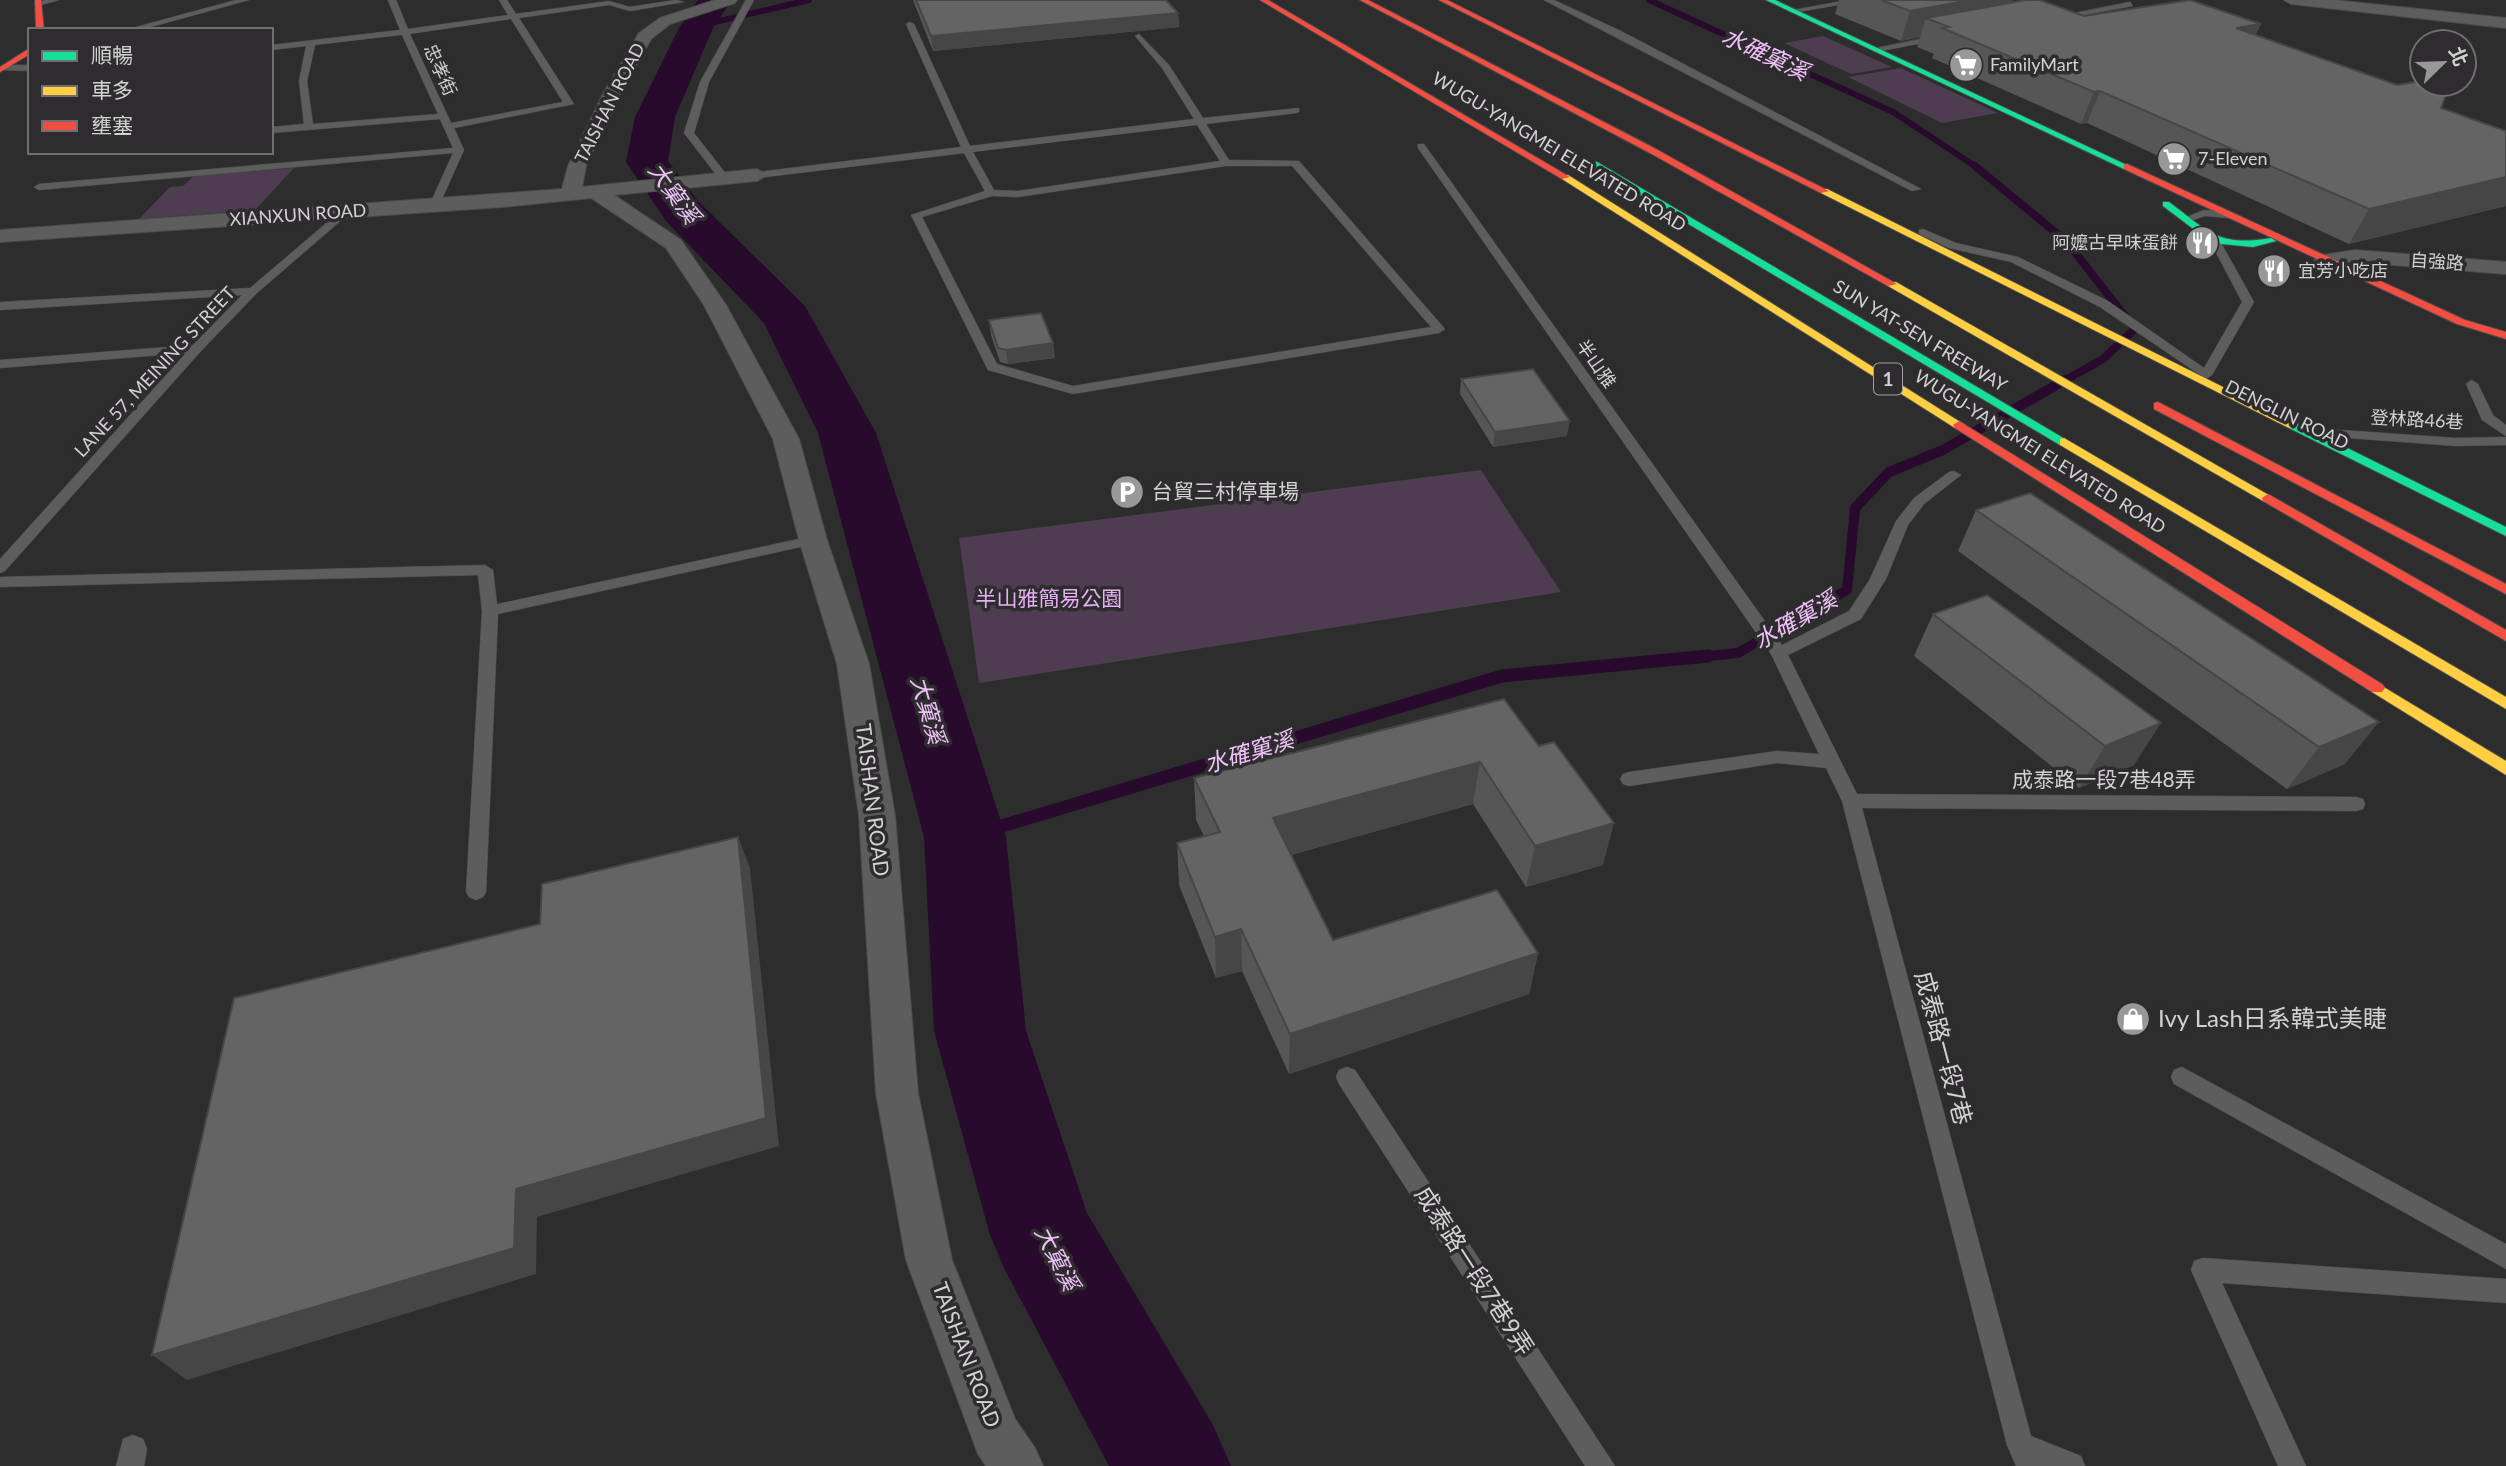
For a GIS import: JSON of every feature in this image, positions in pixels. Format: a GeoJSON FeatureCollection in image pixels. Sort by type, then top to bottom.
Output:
{"type":"FeatureCollection","features":[{"type":"Feature","properties":{"kind":"main road","name":"WUGU-YANGMEI ELEVATED ROAD"},"geometry":{"type":"LineString","coordinates":[[1263,0],[1590,192],[2506,769]]}},
{"type":"Feature","properties":{"kind":"main road"},"geometry":{"type":"LineString","coordinates":[[1290,0],[1509,128],[1799,305]]}},
{"type":"Feature","properties":{"kind":"main road","name":"SUN YAT-SEN FREEWAY"},"geometry":{"type":"LineString","coordinates":[[1363,0],[1699,177],[2096,399],[2506,636]]}},
{"type":"Feature","properties":{"kind":"main road"},"geometry":{"type":"LineString","coordinates":[[1442,0],[2506,532]]}},
{"type":"Feature","properties":{"kind":"main road","name":"DENGLIN ROAD"},"geometry":{"type":"LineString","coordinates":[[1769,0],[2325,261],[2461,323],[2506,336]]}},
{"type":"Feature","properties":{"kind":"main road"},"geometry":{"type":"LineString","coordinates":[[38,2],[40,28]]}},
{"type":"Feature","properties":{"kind":"main road"},"geometry":{"type":"LineString","coordinates":[[2,69],[28,57]]}},
{"type":"Feature","properties":{"kind":"main road","name":"DENGLIN ROAD"},"geometry":{"type":"LineString","coordinates":[[2039,126],[2141,186],[2215,241]]}},
{"type":"Feature","properties":{"kind":"main road","name":"SUN YAT-SEN FREEWAY"},"geometry":{"type":"LineString","coordinates":[[1575,153],[2506,704]]}},
{"type":"Feature","properties":{"kind":"main road"},"geometry":{"type":"LineString","coordinates":[[1699,177],[1916,279]]}},
{"type":"Feature","properties":{"kind":"main road"},"geometry":{"type":"LineString","coordinates":[[2215,241],[2253,244],[2281,240]]}},
{"type":"Feature","properties":{"kind":"main road"},"geometry":{"type":"LineString","coordinates":[[2143,398],[2506,590]]}},
{"type":"Feature","properties":{"kind":"street","name":"TAISHAN ROAD"},"geometry":{"type":"LineString","coordinates":[[730,0],[665,22],[645,36],[612,94],[577,166],[584,194],[674,244],[715,305],[786,439],[813,540],[853,664],[877,816],[898,1093],[929,1260],[996,1436],[1017,1466]]}},
{"type":"Feature","properties":{"kind":"street"},"geometry":{"type":"LineString","coordinates":[[2291,0],[2506,23]]}},
{"type":"Feature","properties":{"kind":"street"},"geometry":{"type":"LineString","coordinates":[[720,180],[757,175]]}},
{"type":"Feature","properties":{"kind":"street","name":"XIANXUN ROAD"},"geometry":{"type":"LineString","coordinates":[[0,236],[434,206],[720,180]]}},
{"type":"Feature","properties":{"kind":"street","name":"自強路"},"geometry":{"type":"LineString","coordinates":[[2325,261],[2356,256],[2501,265]]}},
{"type":"Feature","properties":{"kind":"street","name":"DENGLIN ROAD"},"geometry":{"type":"LineString","coordinates":[[2206,375],[2506,523]]}},
{"type":"Feature","properties":{"kind":"lane"},"geometry":{"type":"LineString","coordinates":[[38,2],[55,0]]}},
{"type":"Feature","properties":{"kind":"lane"},"geometry":{"type":"LineString","coordinates":[[137,28],[245,0]]}},
{"type":"Feature","properties":{"kind":"lane"},"geometry":{"type":"LineString","coordinates":[[392,0],[405,32],[608,1],[630,9],[680,0]]}},
{"type":"Feature","properties":{"kind":"lane"},"geometry":{"type":"LineString","coordinates":[[273,130],[446,121],[569,104],[503,0]]}},
{"type":"Feature","properties":{"kind":"lane"},"geometry":{"type":"LineString","coordinates":[[720,180],[690,133],[691,123],[707,76],[750,0]]}},
{"type":"Feature","properties":{"kind":"lane"},"geometry":{"type":"LineString","coordinates":[[1448,0],[1726,139],[1953,246],[2014,259],[2104,304],[2206,375]]}},
{"type":"Feature","properties":{"kind":"lane"},"geometry":{"type":"LineString","coordinates":[[1548,0],[1618,33],[1916,189]]}},
{"type":"Feature","properties":{"kind":"lane"},"geometry":{"type":"LineString","coordinates":[[1793,11],[1863,0]]}},
{"type":"Feature","properties":{"kind":"lane"},"geometry":{"type":"LineString","coordinates":[[2042,18],[2130,4]]}},
{"type":"Feature","properties":{"kind":"lane"},"geometry":{"type":"LineString","coordinates":[[910,24],[967,150],[991,193]]}},
{"type":"Feature","properties":{"kind":"lane","name":"忠孝街"},"geometry":{"type":"LineString","coordinates":[[273,48],[405,32],[459,150]]}},
{"type":"Feature","properties":{"kind":"lane"},"geometry":{"type":"LineString","coordinates":[[1876,49],[1955,35]]}},
{"type":"Feature","properties":{"kind":"lane"},"geometry":{"type":"LineString","coordinates":[[1139,36],[1166,67],[1226,163]]}},
{"type":"Feature","properties":{"kind":"lane"},"geometry":{"type":"LineString","coordinates":[[309,128],[303,81],[311,43]]}},
{"type":"Feature","properties":{"kind":"lane"},"geometry":{"type":"LineString","coordinates":[[757,175],[1296,110]]}},
{"type":"Feature","properties":{"kind":"lane","name":"半山雅"},"geometry":{"type":"LineString","coordinates":[[1421,146],[1775,648]]}},
{"type":"Feature","properties":{"kind":"lane"},"geometry":{"type":"LineString","coordinates":[[39,187],[459,150],[434,206]]}},
{"type":"Feature","properties":{"kind":"lane"},"geometry":{"type":"LineString","coordinates":[[1226,163],[1296,163],[1439,329],[1073,390],[992,367],[916,215],[991,193],[1018,194],[1226,163]]}},
{"type":"Feature","properties":{"kind":"lane","name":"LANE 57, MEINING STREET"},"geometry":{"type":"LineString","coordinates":[[0,568],[197,348],[253,291],[348,211]]}},
{"type":"Feature","properties":{"kind":"lane","name":"DENGLIN ROAD"},"geometry":{"type":"LineString","coordinates":[[2187,219],[2204,213],[2229,215]]}},
{"type":"Feature","properties":{"kind":"lane","name":"DENGLIN ROAD"},"geometry":{"type":"LineString","coordinates":[[2206,375],[2248,302],[2215,241]]}},
{"type":"Feature","properties":{"kind":"lane"},"geometry":{"type":"LineString","coordinates":[[0,306],[253,291]]}},
{"type":"Feature","properties":{"kind":"lane"},"geometry":{"type":"LineString","coordinates":[[0,364],[197,348]]}},
{"type":"Feature","properties":{"kind":"lane"},"geometry":{"type":"LineString","coordinates":[[2472,384],[2487,417],[2506,432]]}},
{"type":"Feature","properties":{"kind":"lane","name":"登林路46巷"},"geometry":{"type":"LineString","coordinates":[[2326,433],[2456,442],[2506,440]]}},
{"type":"Feature","properties":{"kind":"lane"},"geometry":{"type":"LineString","coordinates":[[1775,648],[1855,614],[1878,579],[1901,524],[1919,501],[1954,475]]}},
{"type":"Feature","properties":{"kind":"lane"},"geometry":{"type":"LineString","coordinates":[[490,611],[813,540]]}},
{"type":"Feature","properties":{"kind":"lane"},"geometry":{"type":"LineString","coordinates":[[0,582],[485,570],[490,611],[477,892]]}},
{"type":"Feature","properties":{"kind":"lane","name":"成泰路一段7巷"},"geometry":{"type":"LineString","coordinates":[[1775,648],[1851,801],[2025,1456]]}},
{"type":"Feature","properties":{"kind":"lane"},"geometry":{"type":"LineString","coordinates":[[1629,779],[1777,757],[1833,762]]}},
{"type":"Feature","properties":{"kind":"lane","name":"成泰路一段7巷48弄"},"geometry":{"type":"LineString","coordinates":[[1851,801],[2356,804]]}},
{"type":"Feature","properties":{"kind":"lane","name":"成泰路一段7巷9弄"},"geometry":{"type":"LineString","coordinates":[[1347,1077],[1601,1466]]}},
{"type":"Feature","properties":{"kind":"lane"},"geometry":{"type":"LineString","coordinates":[[2182,1077],[2506,1257]]}},
{"type":"Feature","properties":{"kind":"lane"},"geometry":{"type":"LineString","coordinates":[[2292,1466],[2203,1269],[2506,1291]]}},
{"type":"Feature","properties":{"kind":"lane"},"geometry":{"type":"LineString","coordinates":[[2025,1456],[2071,1466]]}},
{"type":"Feature","properties":{"kind":"green space"},"geometry":{"type":"Polygon","coordinates":[[[1823,36],[1892,67],[1851,74],[1784,43],[1823,36]]]}},
{"type":"Feature","properties":{"kind":"green space"},"geometry":{"type":"Polygon","coordinates":[[[1901,68],[1998,113],[1942,123],[1848,77],[1901,68]]]}},
{"type":"Feature","properties":{"kind":"green space"},"geometry":{"type":"Polygon","coordinates":[[[294,168],[255,210],[139,219],[170,187],[183,186],[194,176],[294,168]]]}},
{"type":"Feature","properties":{"kind":"green space","name":"半山雅簡易公園"},"geometry":{"type":"Polygon","coordinates":[[[1481,470],[1561,592],[979,683],[959,538],[1481,470]]]}},
{"type":"Feature","properties":{"kind":"building"},"geometry":{"type":"Polygon","coordinates":[[[916,0],[1166,0],[1178,13],[931,36],[916,0]]]}},
{"type":"Feature","properties":{"kind":"building"},"geometry":{"type":"Polygon","coordinates":[[[1881,0],[1971,0],[1910,11],[1881,0]]]}},
{"type":"Feature","properties":{"kind":"building"},"geometry":{"type":"Polygon","coordinates":[[[2026,0],[2040,0],[2084,16],[2190,0],[2261,24],[2236,28],[2397,85],[2408,83],[2408,98],[2445,98],[2441,108],[2506,131],[2506,177],[2369,209],[2100,91],[2094,92],[1942,28],[1949,27],[1926,18],[2026,0]]]}},
{"type":"Feature","properties":{"kind":"building"},"geometry":{"type":"Polygon","coordinates":[[[1041,313],[1053,343],[1006,350],[998,348],[989,320],[1041,313]]]}},
{"type":"Feature","properties":{"kind":"building"},"geometry":{"type":"Polygon","coordinates":[[[1533,369],[1570,421],[1495,432],[1461,379],[1533,369]]]}},
{"type":"Feature","properties":{"kind":"building"},"geometry":{"type":"Polygon","coordinates":[[[2030,493],[2379,722],[2319,747],[1976,510],[2030,493]]]}},
{"type":"Feature","properties":{"kind":"building"},"geometry":{"type":"Polygon","coordinates":[[[1987,595],[2161,723],[2105,746],[1933,614],[1987,595]]]}},
{"type":"Feature","properties":{"kind":"building"},"geometry":{"type":"Polygon","coordinates":[[[1504,699],[1539,746],[1554,742],[1614,823],[1535,846],[1480,762],[1273,818],[1333,940],[1497,890],[1538,953],[1290,1034],[1241,929],[1215,937],[1177,843],[1220,832],[1194,778],[1504,699]]]}},
{"type":"Feature","properties":{"kind":"building"},"geometry":{"type":"Polygon","coordinates":[[[738,837],[766,1118],[516,1189],[514,1248],[152,1355],[234,998],[540,924],[542,884],[738,837]]]}},
{"type":"Feature","properties":{"kind":"waterway","name":"大窠溪"},"geometry":{"type":"LineString","coordinates":[[715,0],[696,28],[655,117],[647,162],[682,211],[787,317],[847,433],[965,837],[980,1031],[1042,1235],[1172,1466]]}},
{"type":"Feature","properties":{"kind":"waterway"},"geometry":{"type":"LineString","coordinates":[[698,26],[809,0]]}},
{"type":"Feature","properties":{"kind":"waterway","name":"水確窠溪"},"geometry":{"type":"LineString","coordinates":[[1649,0],[1893,112],[1975,166]]}},
{"type":"Feature","properties":{"kind":"waterway","name":"水確窠溪"},"geometry":{"type":"LineString","coordinates":[[1975,166],[2066,241],[2135,329],[2103,359],[2062,382]]}},
{"type":"Feature","properties":{"kind":"waterway","name":"水確窠溪"},"geometry":{"type":"LineString","coordinates":[[1690,658],[1738,653],[1847,590],[1855,508],[1889,472],[1943,450],[2065,380]]}},
{"type":"Feature","properties":{"kind":"waterway","name":"水確窠溪"},"geometry":{"type":"LineString","coordinates":[[965,837],[1502,676],[1708,656]]}},
{"type":"Feature","properties":{"kind":"traffic: fast"},"geometry":{"type":"LineString","coordinates":[[1769,0],[2127,167]]}},
{"type":"Feature","properties":{"kind":"traffic: fast"},"geometry":{"type":"LineString","coordinates":[[1594,164],[2064,442]]}},
{"type":"Feature","properties":{"kind":"traffic: fast"},"geometry":{"type":"LineString","coordinates":[[2166,204],[2215,241],[2253,244],[2271,241]]}},
{"type":"Feature","properties":{"kind":"traffic: fast"},"geometry":{"type":"LineString","coordinates":[[2291,424],[2506,532]]}},
{"type":"Feature","properties":{"kind":"traffic: slow"},"geometry":{"type":"LineString","coordinates":[[1565,177],[1959,425]]}},
{"type":"Feature","properties":{"kind":"traffic: slow"},"geometry":{"type":"LineString","coordinates":[[1824,191],[2291,424]]}},
{"type":"Feature","properties":{"kind":"traffic: slow"},"geometry":{"type":"LineString","coordinates":[[1892,284],[2268,498]]}},
{"type":"Feature","properties":{"kind":"traffic: slow"},"geometry":{"type":"LineString","coordinates":[[2064,442],[2506,704]]}},
{"type":"Feature","properties":{"kind":"traffic: slow"},"geometry":{"type":"LineString","coordinates":[[2377,688],[2506,769]]}},
{"type":"Feature","properties":{"kind":"traffic: jam"},"geometry":{"type":"LineString","coordinates":[[38,0],[40,28]]}},
{"type":"Feature","properties":{"kind":"traffic: jam"},"geometry":{"type":"LineString","coordinates":[[1263,0],[1565,177]]}},
{"type":"Feature","properties":{"kind":"traffic: jam"},"geometry":{"type":"LineString","coordinates":[[1363,0],[1653,151],[1892,284]]}},
{"type":"Feature","properties":{"kind":"traffic: jam"},"geometry":{"type":"LineString","coordinates":[[1442,0],[1824,191]]}},
{"type":"Feature","properties":{"kind":"traffic: jam"},"geometry":{"type":"LineString","coordinates":[[0,70],[28,51]]}},
{"type":"Feature","properties":{"kind":"traffic: jam"},"geometry":{"type":"LineString","coordinates":[[2127,167],[2461,322],[2506,336]]}},
{"type":"Feature","properties":{"kind":"traffic: jam"},"geometry":{"type":"LineString","coordinates":[[2158,406],[2506,590]]}},
{"type":"Feature","properties":{"kind":"traffic: jam"},"geometry":{"type":"LineString","coordinates":[[1959,425],[2377,688]]}},
{"type":"Feature","properties":{"kind":"traffic: jam"},"geometry":{"type":"LineString","coordinates":[[2268,498],[2506,636]]}},
{"type":"Feature","properties":{"kind":"place","name":"FamilyMart"},"geometry":{"type":"Point","coordinates":[1966,65]}},
{"type":"Feature","properties":{"kind":"place","name":"7-Eleven"},"geometry":{"type":"Point","coordinates":[2174,159]}},
{"type":"Feature","properties":{"kind":"place","name":"阿嬤古早味蛋餅"},"geometry":{"type":"Point","coordinates":[2202,243]}},
{"type":"Feature","properties":{"kind":"place","name":"宜芳小吃店"},"geometry":{"type":"Point","coordinates":[2274,271]}},
{"type":"Feature","properties":{"kind":"place","name":"台貿三村停車場"},"geometry":{"type":"Point","coordinates":[1127,492]}},
{"type":"Feature","properties":{"kind":"place","name":"Ivy Lash日系韓式美睫"},"geometry":{"type":"Point","coordinates":[2133,1019]}}]}
